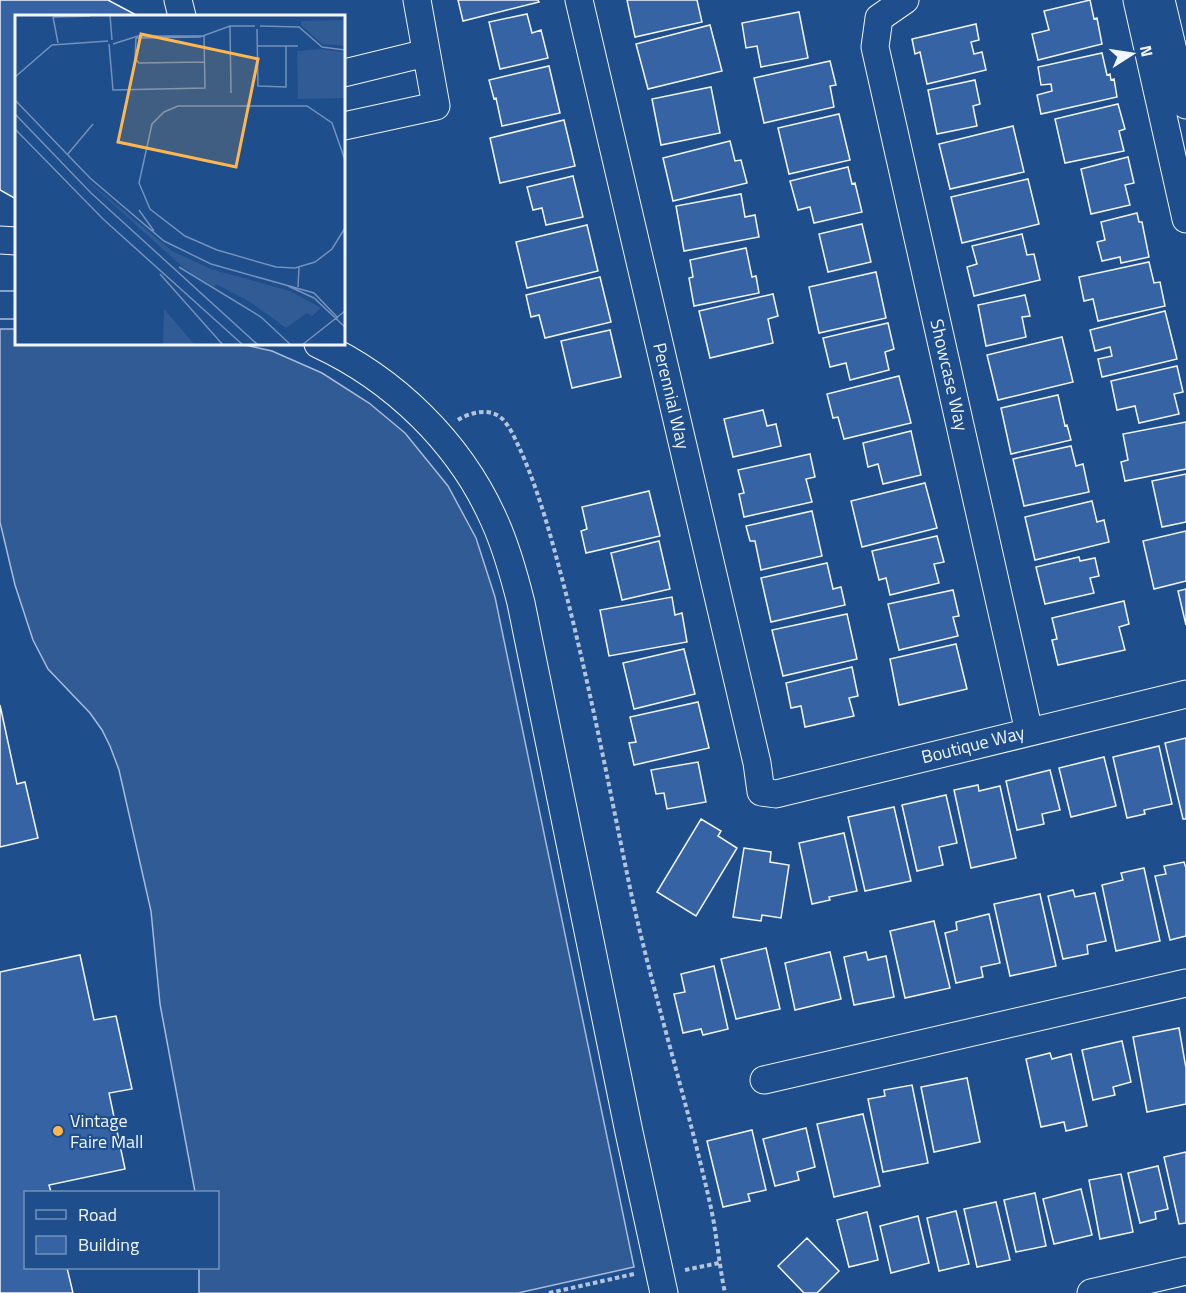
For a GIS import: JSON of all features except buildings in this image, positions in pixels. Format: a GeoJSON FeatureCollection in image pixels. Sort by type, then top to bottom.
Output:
{"type":"FeatureCollection","features":[{"type":"Feature","properties":{"kind":"street"},"geometry":{"type":"LineString","coordinates":[[178,0],[182,15]]}},
{"type":"Feature","properties":{"kind":"street"},"geometry":{"type":"LineString","coordinates":[[345,126],[436,106],[417,0]]}},
{"type":"Feature","properties":{"kind":"street","name":"Perennial Way"},"geometry":{"type":"LineString","coordinates":[[579,0],[757,763],[761,792]]}},
{"type":"Feature","properties":{"kind":"street","name":"Showcase Way"},"geometry":{"type":"LineString","coordinates":[[905,0],[879,18],[875,47],[1029,732]]}},
{"type":"Feature","properties":{"kind":"street"},"geometry":{"type":"LineString","coordinates":[[1137,0],[1186,219]]}},
{"type":"Feature","properties":{"kind":"street"},"geometry":{"type":"LineString","coordinates":[[1161,0],[1186,105]]}},
{"type":"Feature","properties":{"kind":"street"},"geometry":{"type":"LineString","coordinates":[[345,73],[426,53]]}},
{"type":"Feature","properties":{"kind":"street"},"geometry":{"type":"LineString","coordinates":[[0,240],[15,241]]}},
{"type":"Feature","properties":{"kind":"street"},"geometry":{"type":"LineString","coordinates":[[320,345],[358,365],[388,387],[443,438],[480,491],[504,546],[521,603],[631,1143],[664,1293]]}},
{"type":"Feature","properties":{"kind":"street","name":"Boutique Way"},"geometry":{"type":"LineString","coordinates":[[761,792],[776,794],[1186,694]]}},
{"type":"Feature","properties":{"kind":"street"},"geometry":{"type":"LineString","coordinates":[[764,1080],[1186,983]]}},
{"type":"Feature","properties":{"kind":"street"},"geometry":{"type":"LineString","coordinates":[[1091,1293],[1186,1271]]}},
{"type":"Feature","properties":{"kind":"path"},"geometry":{"type":"LineString","coordinates":[[457,420],[469,414],[488,412],[504,420],[521,451],[543,510],[573,622],[649,971],[675,1059],[711,1210],[718,1263],[725,1293]]}},
{"type":"Feature","properties":{"kind":"path"},"geometry":{"type":"LineString","coordinates":[[685,1270],[718,1263]]}},
{"type":"Feature","properties":{"kind":"path"},"geometry":{"type":"LineString","coordinates":[[549,1293],[634,1274]]}},
{"type":"Feature","properties":{"kind":"shaded area"},"geometry":{"type":"Polygon","coordinates":[[[0,329],[15,329],[15,345],[245,345],[272,351],[322,373],[369,403],[405,433],[448,486],[476,538],[495,597],[634,1267],[518,1293],[199,1293],[199,1269],[219,1269],[219,1191],[195,1191],[160,1004],[151,911],[119,770],[102,730],[90,713],[48,669],[33,640],[15,585],[0,522],[0,329]]]}},
{"type":"Feature","properties":{"kind":"place","name":"Vintage Faire Mall"},"geometry":{"type":"Point","coordinates":[58,1131]}}]}
